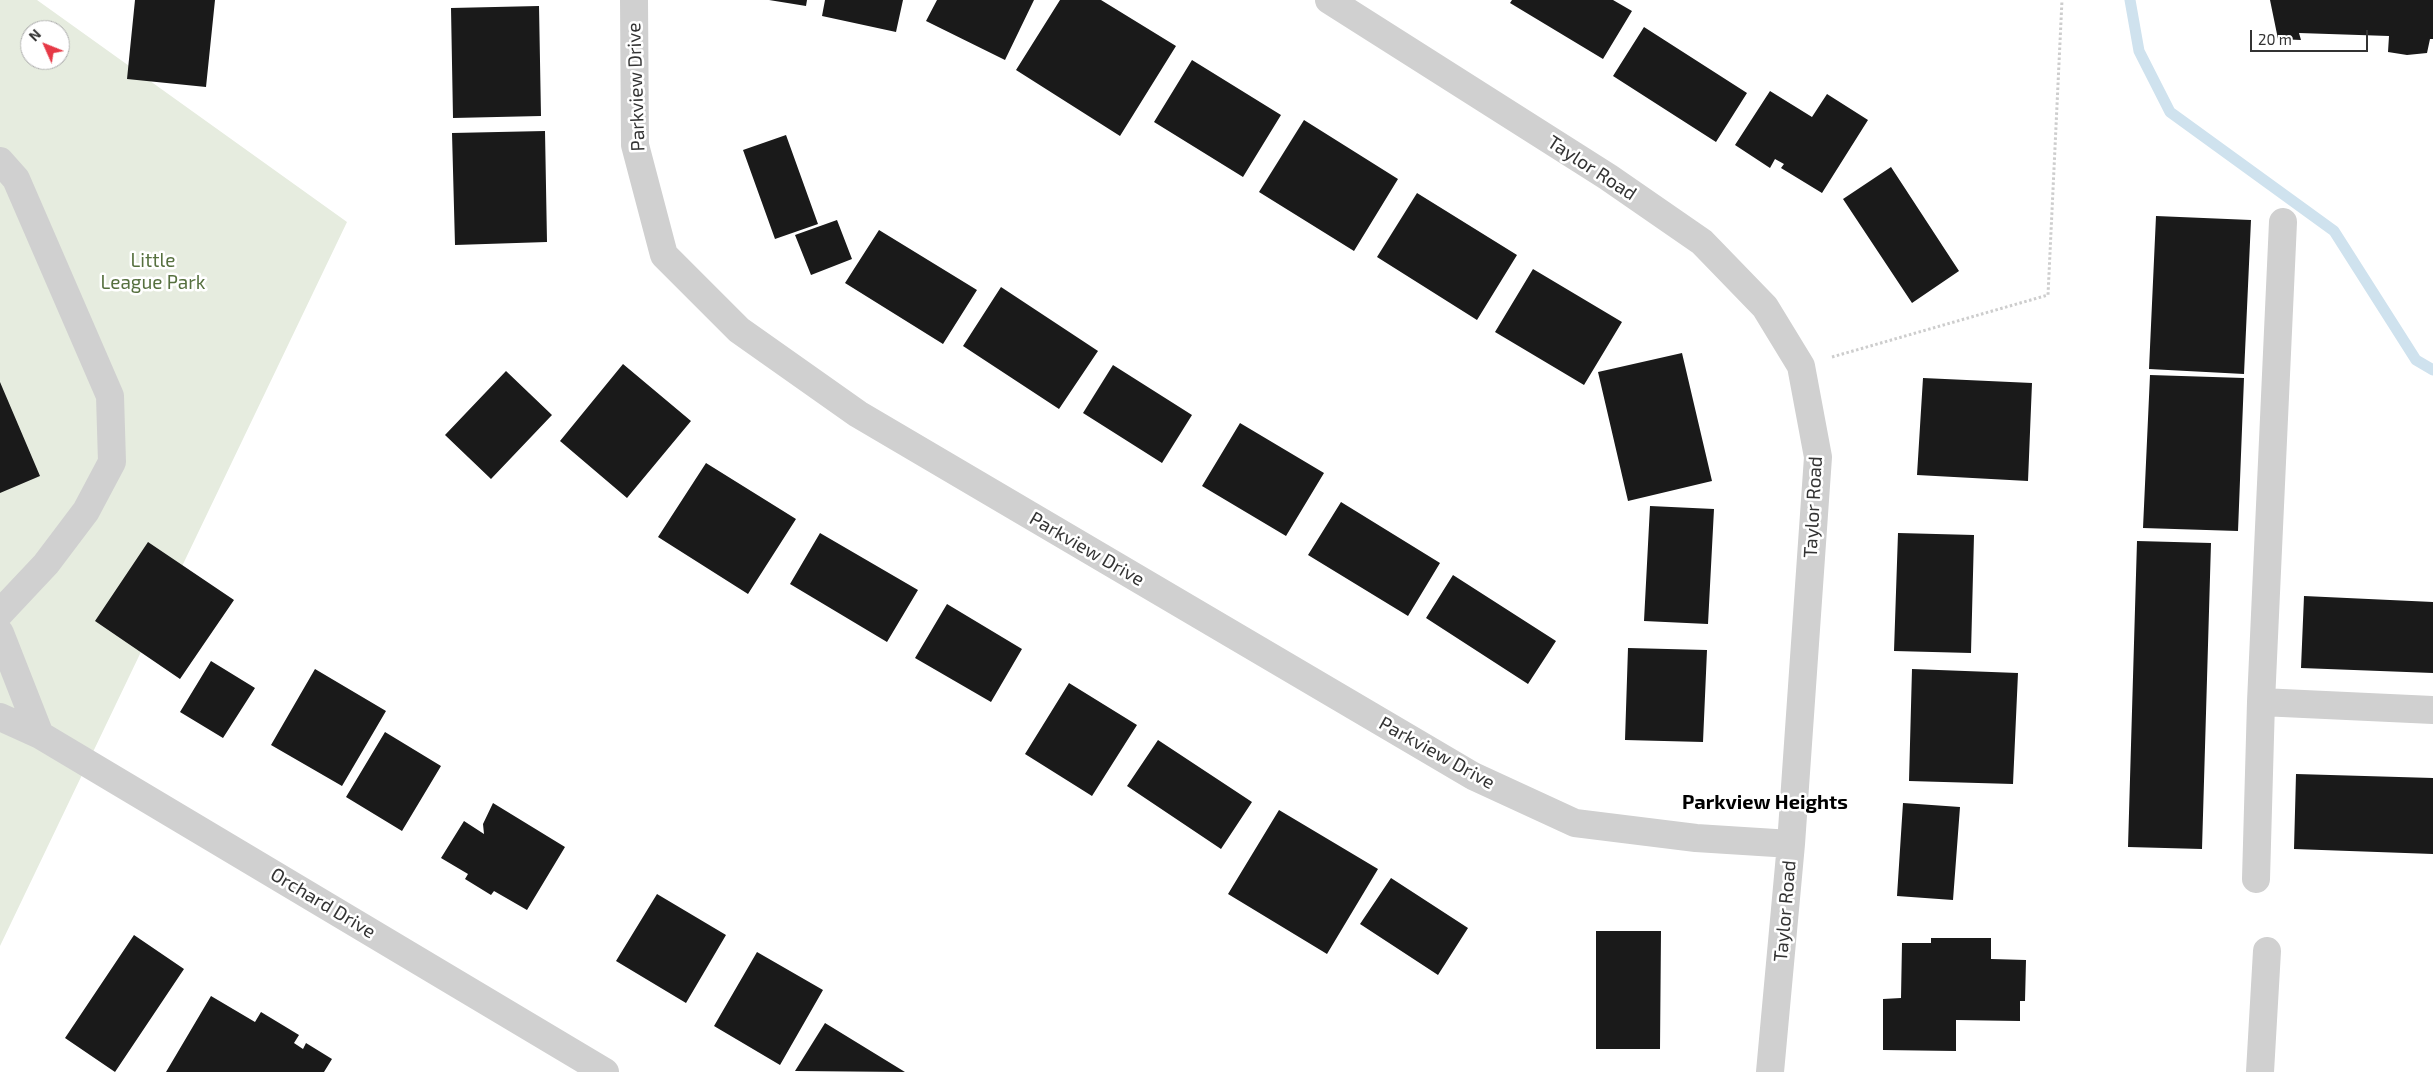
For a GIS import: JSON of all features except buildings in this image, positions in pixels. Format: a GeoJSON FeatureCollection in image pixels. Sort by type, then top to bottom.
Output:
{"type":"FeatureCollection","features":[{"type":"Feature","properties":{"kind":"street","name":"Parkview Drive"},"geometry":{"type":"LineString","coordinates":[[634,0],[635,145],[664,255],[739,330],[858,414],[1473,776],[1575,823],[1696,838],[1791,844]]}},
{"type":"Feature","properties":{"kind":"street","name":"Taylor Road"},"geometry":{"type":"LineString","coordinates":[[1329,0],[1608,177],[1702,242],[1765,307],[1800,366],[1818,457],[1791,844],[1770,1072]]}},
{"type":"Feature","properties":{"kind":"street"},"geometry":{"type":"LineString","coordinates":[[0,161],[16,179],[110,396],[112,462],[86,511],[46,564],[0,613]]}},
{"type":"Feature","properties":{"kind":"street"},"geometry":{"type":"LineString","coordinates":[[2256,879],[2261,702],[2283,222]]}},
{"type":"Feature","properties":{"kind":"street"},"geometry":{"type":"LineString","coordinates":[[0,633],[40,735]]}},
{"type":"Feature","properties":{"kind":"street"},"geometry":{"type":"LineString","coordinates":[[2261,702],[2433,710]]}},
{"type":"Feature","properties":{"kind":"street","name":"Orchard Drive"},"geometry":{"type":"LineString","coordinates":[[0,717],[40,735],[605,1072]]}},
{"type":"Feature","properties":{"kind":"street"},"geometry":{"type":"LineString","coordinates":[[2260,1072],[2267,951]]}},
{"type":"Feature","properties":{"kind":"path"},"geometry":{"type":"LineString","coordinates":[[1800,366],[2048,295],[2062,0]]}},
{"type":"Feature","properties":{"kind":"green space","name":"Little League Park"},"geometry":{"type":"Polygon","coordinates":[[[0,0],[37,0],[65,20],[20,20],[20,70],[70,70],[70,24],[347,222],[0,946],[0,0]]]}},
{"type":"Feature","properties":{"kind":"waterway"},"geometry":{"type":"LineString","coordinates":[[2130,0],[2139,51],[2170,112],[2334,231],[2416,360],[2433,370]]}},
{"type":"Feature","properties":{"kind":"district","name":"Parkview Heights"},"geometry":{"type":"Point","coordinates":[1765,802]}}]}
